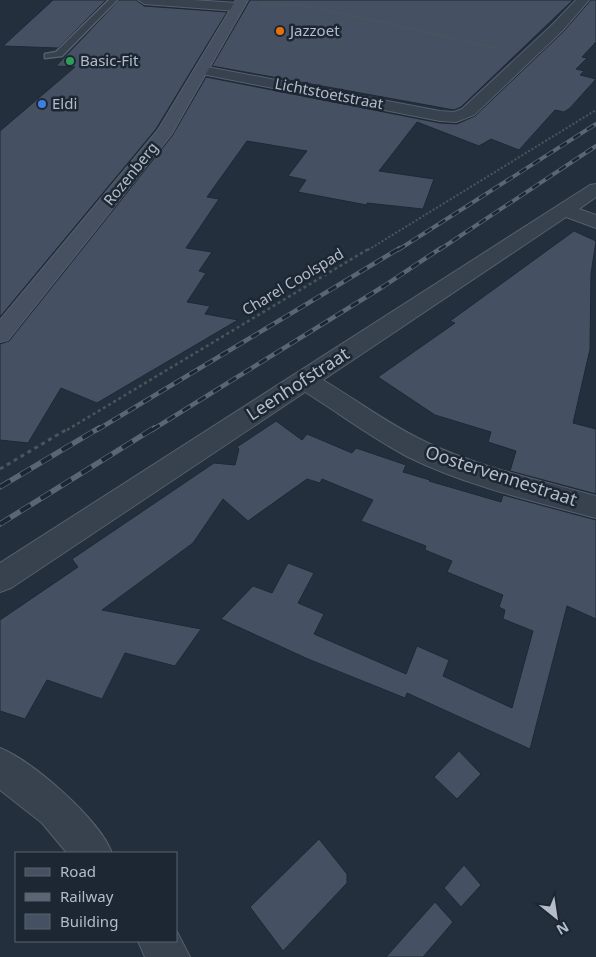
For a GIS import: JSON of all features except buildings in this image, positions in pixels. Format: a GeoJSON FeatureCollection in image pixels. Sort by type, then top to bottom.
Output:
{"type":"FeatureCollection","features":[{"type":"Feature","properties":{"kind":"main road","name":"Rozenberg"},"geometry":{"type":"LineString","coordinates":[[0,335],[165,132],[240,3]]}},
{"type":"Feature","properties":{"kind":"street"},"geometry":{"type":"LineString","coordinates":[[144,0],[240,3]]}},
{"type":"Feature","properties":{"kind":"street"},"geometry":{"type":"LineString","coordinates":[[529,55],[558,28],[583,0]]}},
{"type":"Feature","properties":{"kind":"street","name":"Lichtstoetstraat"},"geometry":{"type":"LineString","coordinates":[[202,70],[440,116],[456,117],[468,112],[529,55]]}},
{"type":"Feature","properties":{"kind":"street","name":"Leenhofstraat"},"geometry":{"type":"LineString","coordinates":[[0,579],[596,189]]}},
{"type":"Feature","properties":{"kind":"street"},"geometry":{"type":"LineString","coordinates":[[566,210],[596,222]]}},
{"type":"Feature","properties":{"kind":"street","name":"Oostervennestraat"},"geometry":{"type":"LineString","coordinates":[[305,380],[404,442],[436,458],[484,475],[596,507]]}},
{"type":"Feature","properties":{"kind":"street"},"geometry":{"type":"LineString","coordinates":[[0,766],[55,810],[91,852]]}},
{"type":"Feature","properties":{"kind":"street"},"geometry":{"type":"LineString","coordinates":[[160,942],[169,957]]}},
{"type":"Feature","properties":{"kind":"lane"},"geometry":{"type":"LineString","coordinates":[[48,56],[59,54],[113,0]]}},
{"type":"Feature","properties":{"kind":"path"},"geometry":{"type":"LineString","coordinates":[[240,3],[314,7],[529,55]]}},
{"type":"Feature","properties":{"kind":"path","name":"Charel Coolspad"},"geometry":{"type":"LineString","coordinates":[[0,469],[304,289],[596,110]]}},
{"type":"Feature","properties":{"kind":"railway"},"geometry":{"type":"LineString","coordinates":[[398,250],[596,124]]}},
{"type":"Feature","properties":{"kind":"railway"},"geometry":{"type":"LineString","coordinates":[[439,250],[596,146]]}},
{"type":"Feature","properties":{"kind":"railway"},"geometry":{"type":"LineString","coordinates":[[97,430],[400,248]]}},
{"type":"Feature","properties":{"kind":"railway"},"geometry":{"type":"LineString","coordinates":[[152,430],[384,286],[441,248]]}},
{"type":"Feature","properties":{"kind":"railway"},"geometry":{"type":"LineString","coordinates":[[0,487],[99,428]]}},
{"type":"Feature","properties":{"kind":"railway"},"geometry":{"type":"LineString","coordinates":[[0,524],[154,428]]}},
{"type":"Feature","properties":{"kind":"place","name":"Jazzoet"},"geometry":{"type":"Point","coordinates":[280,31]}},
{"type":"Feature","properties":{"kind":"place","name":"Basic-Fit"},"geometry":{"type":"Point","coordinates":[70,61]}},
{"type":"Feature","properties":{"kind":"place","name":"Eldi"},"geometry":{"type":"Point","coordinates":[42,104]}}]}
